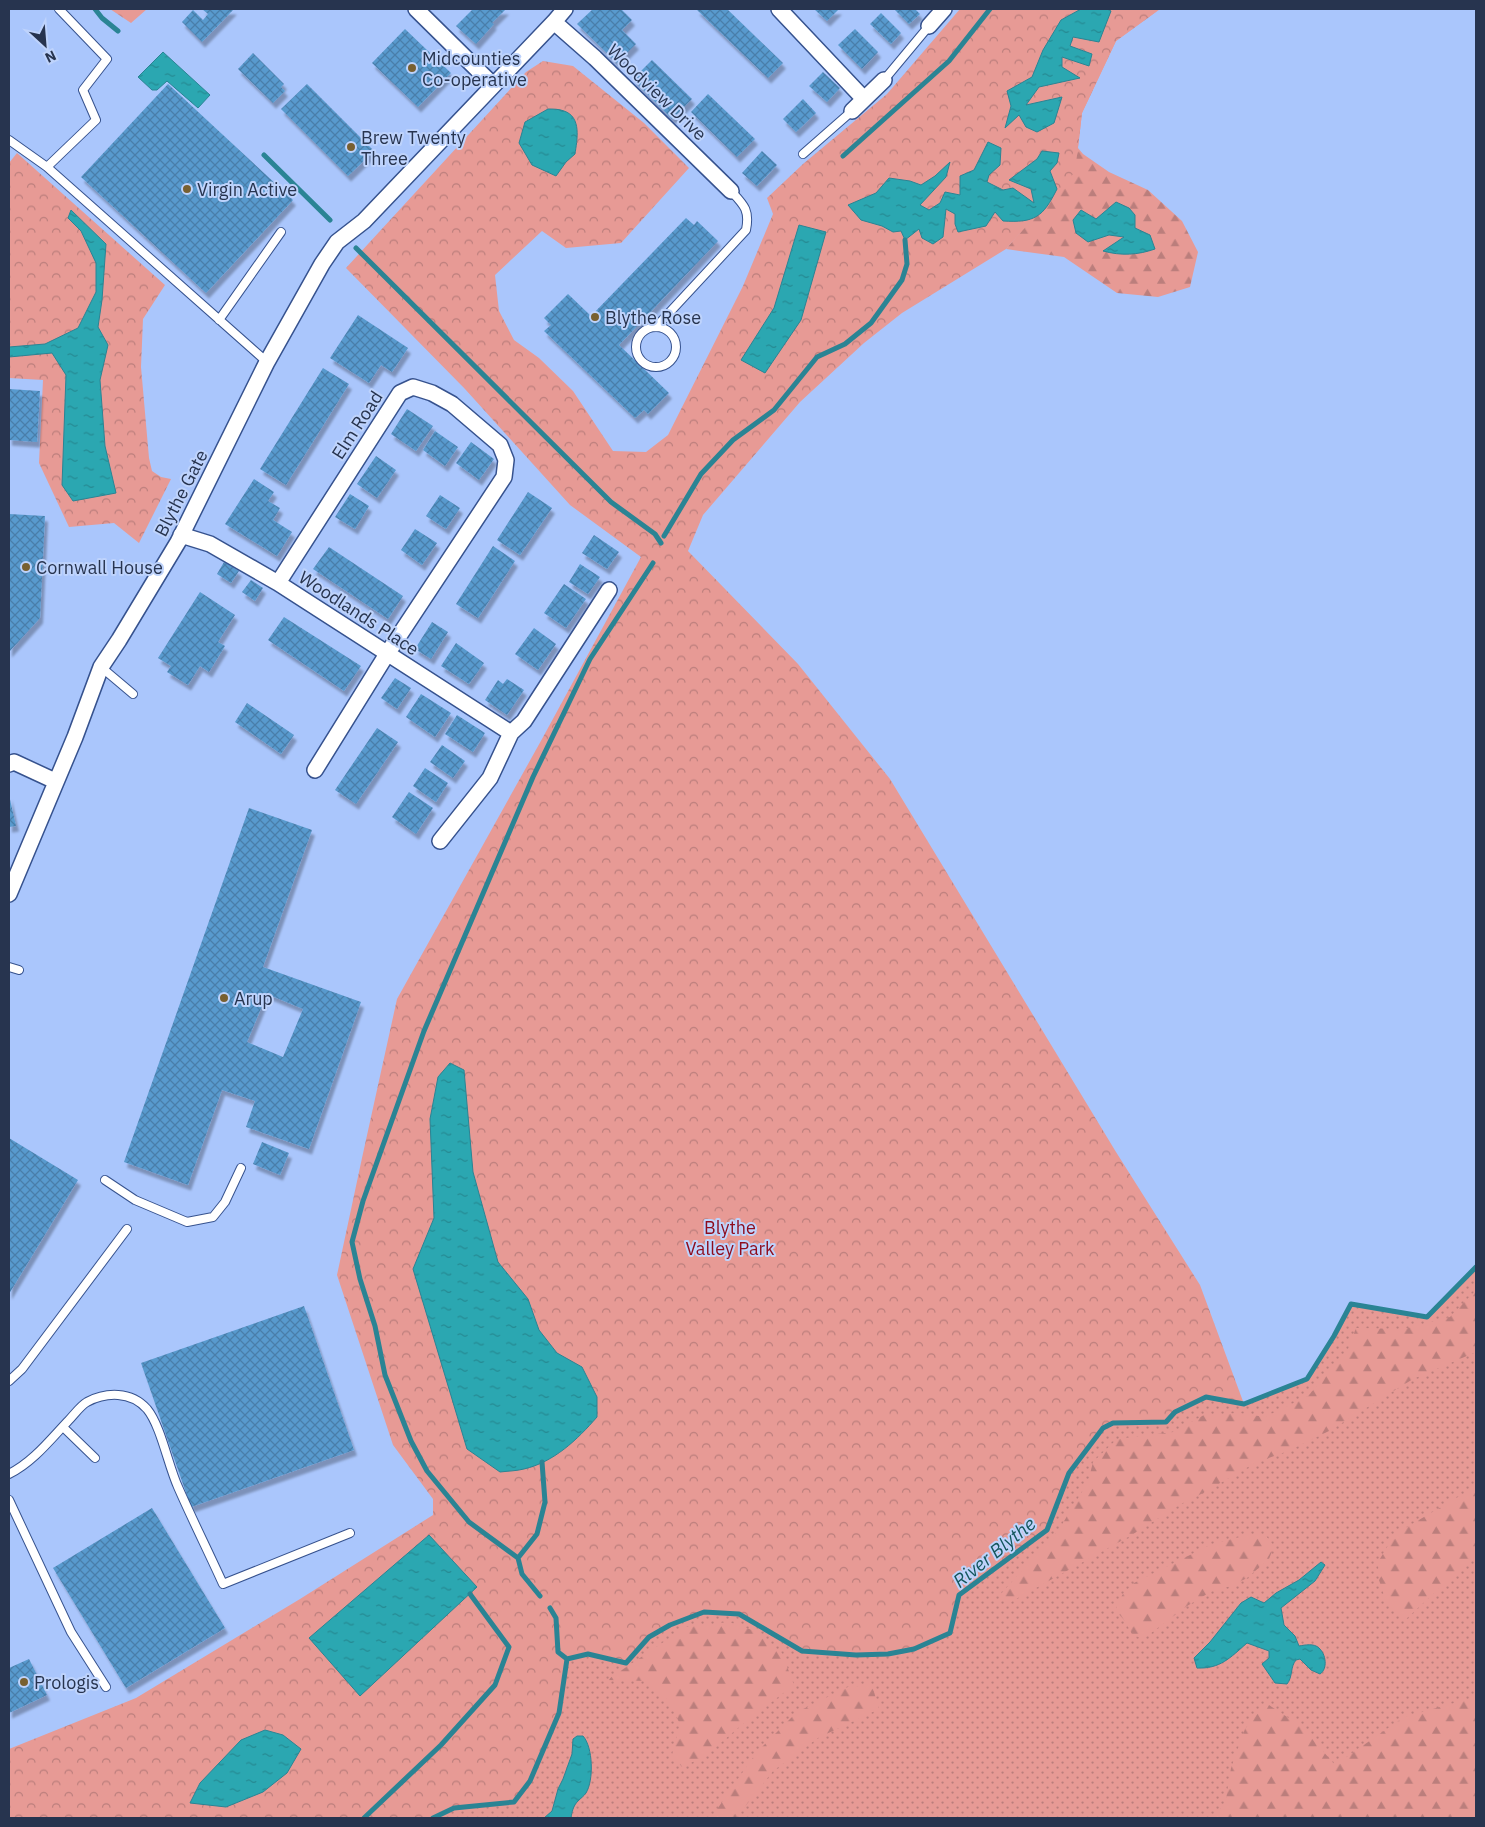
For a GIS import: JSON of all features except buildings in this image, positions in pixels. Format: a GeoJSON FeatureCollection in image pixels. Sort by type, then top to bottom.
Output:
{"type":"FeatureCollection","features":[{"type":"Feature","properties":{"kind":"street"},"geometry":{"type":"LineString","coordinates":[[416,9],[493,85]]}},
{"type":"Feature","properties":{"kind":"street","name":"Blythe Gate"},"geometry":{"type":"LineString","coordinates":[[9,894],[101,667],[182,535],[267,362],[322,264],[337,242],[364,221],[565,9]]}},
{"type":"Feature","properties":{"kind":"street"},"geometry":{"type":"LineString","coordinates":[[778,9],[864,99]]}},
{"type":"Feature","properties":{"kind":"street"},"geometry":{"type":"LineString","coordinates":[[929,26],[944,9]]}},
{"type":"Feature","properties":{"kind":"street","name":"Woodview Drive"},"geometry":{"type":"LineString","coordinates":[[554,22],[595,58],[731,191]]}},
{"type":"Feature","properties":{"kind":"street"},"geometry":{"type":"LineString","coordinates":[[852,111],[884,80]]}},
{"type":"Feature","properties":{"kind":"street","name":"Elm Road"},"geometry":{"type":"LineString","coordinates":[[278,583],[400,393],[413,387],[432,393],[452,404],[500,445],[506,460],[506,475],[387,654],[315,770]]}},
{"type":"Feature","properties":{"kind":"street","name":"Woodlands Place"},"geometry":{"type":"LineString","coordinates":[[182,535],[210,544],[278,583],[511,733]]}},
{"type":"Feature","properties":{"kind":"street"},"geometry":{"type":"LineString","coordinates":[[440,841],[490,778],[511,733],[524,721],[608,590]]}},
{"type":"Feature","properties":{"kind":"street"},"geometry":{"type":"LineString","coordinates":[[11,761],[56,781]]}},
{"type":"Feature","properties":{"kind":"lane"},"geometry":{"type":"LineString","coordinates":[[47,167],[96,120],[83,90],[107,59],[59,9]]}},
{"type":"Feature","properties":{"kind":"lane"},"geometry":{"type":"LineString","coordinates":[[884,80],[929,26]]}},
{"type":"Feature","properties":{"kind":"lane"},"geometry":{"type":"LineString","coordinates":[[803,154],[852,111]]}},
{"type":"Feature","properties":{"kind":"lane"},"geometry":{"type":"LineString","coordinates":[[9,140],[47,167],[267,362]]}},
{"type":"Feature","properties":{"kind":"lane"},"geometry":{"type":"LineString","coordinates":[[656,327],[668,330],[673,335],[676,348],[671,361],[659,367],[645,364],[641,360],[636,348],[636,342],[644,331],[656,327],[746,230],[748,218],[742,204],[731,191]]}},
{"type":"Feature","properties":{"kind":"lane"},"geometry":{"type":"LineString","coordinates":[[219,320],[281,232]]}},
{"type":"Feature","properties":{"kind":"lane"},"geometry":{"type":"LineString","coordinates":[[101,667],[133,694]]}},
{"type":"Feature","properties":{"kind":"lane"},"geometry":{"type":"LineString","coordinates":[[9,967],[19,970]]}},
{"type":"Feature","properties":{"kind":"lane"},"geometry":{"type":"LineString","coordinates":[[105,1180],[135,1200],[187,1222],[213,1217],[225,1202],[241,1168]]}},
{"type":"Feature","properties":{"kind":"lane"},"geometry":{"type":"LineString","coordinates":[[9,1381],[22,1369],[127,1229]]}},
{"type":"Feature","properties":{"kind":"lane"},"geometry":{"type":"LineString","coordinates":[[9,1474],[21,1468],[44,1447],[85,1403],[113,1394],[131,1398],[147,1409],[154,1422],[177,1486],[223,1584],[350,1532]]}},
{"type":"Feature","properties":{"kind":"lane"},"geometry":{"type":"LineString","coordinates":[[63,1427],[95,1458]]}},
{"type":"Feature","properties":{"kind":"lane"},"geometry":{"type":"LineString","coordinates":[[9,1500],[71,1632],[106,1687]]}},
{"type":"Feature","properties":{"kind":"green space"},"geometry":{"type":"Polygon","coordinates":[[[110,9],[147,9],[131,23],[110,9]]]}},
{"type":"Feature","properties":{"kind":"green space","name":"Blythe Valley Park"},"geometry":{"type":"Polygon","coordinates":[[[960,9],[1160,9],[1116,41],[1082,113],[1075,172],[1006,249],[902,313],[864,343],[800,402],[703,515],[688,551],[798,664],[890,779],[1116,1152],[1200,1285],[1244,1404],[1206,1397],[1175,1412],[1166,1422],[1113,1423],[1103,1428],[1069,1473],[1047,1530],[959,1595],[950,1633],[914,1649],[888,1654],[856,1655],[802,1651],[739,1614],[704,1612],[670,1625],[649,1637],[626,1663],[588,1654],[567,1659],[559,1713],[530,1781],[514,1802],[454,1808],[433,1818],[9,1818],[9,1749],[136,1698],[300,1599],[433,1515],[433,1499],[393,1445],[337,1275],[362,1158],[397,999],[641,557],[570,505],[465,389],[346,268],[526,72],[543,61],[573,66],[644,123],[689,168],[621,243],[566,248],[542,231],[495,275],[499,311],[514,340],[539,358],[573,391],[613,451],[646,452],[668,435],[743,286],[773,214],[767,198],[803,164],[887,94],[960,9]]]}},
{"type":"Feature","properties":{"kind":"green space"},"geometry":{"type":"Polygon","coordinates":[[[1160,9],[1116,41],[1082,113],[1078,148],[1083,154],[1109,172],[1148,190],[1182,221],[1198,252],[1190,287],[1158,297],[1117,293],[1064,257],[1006,249],[1028,223],[960,126],[1160,9]]]}},
{"type":"Feature","properties":{"kind":"green space"},"geometry":{"type":"Polygon","coordinates":[[[17,153],[165,285],[143,319],[141,367],[149,458],[152,471],[161,477],[171,479],[139,543],[114,523],[69,527],[39,463],[43,380],[9,378],[9,163],[17,153]]]}},
{"type":"Feature","properties":{"kind":"green space"},"geometry":{"type":"Polygon","coordinates":[[[1476,1267],[1476,1818],[433,1818],[454,1808],[514,1802],[530,1781],[559,1713],[567,1659],[588,1654],[626,1663],[649,1637],[670,1625],[704,1612],[739,1614],[802,1651],[856,1655],[888,1654],[914,1648],[949,1633],[959,1595],[1047,1530],[1069,1473],[1103,1428],[1113,1423],[1166,1422],[1176,1412],[1206,1397],[1244,1404],[1307,1379],[1334,1336],[1351,1304],[1427,1317],[1476,1267]]]}},
{"type":"Feature","properties":{"kind":"green space"},"geometry":{"type":"Polygon","coordinates":[[[1476,1290],[1476,1352],[1413,1379],[1329,1431],[1288,1451],[1255,1463],[1181,1504],[1130,1536],[1007,1604],[999,1596],[1058,1531],[1088,1482],[1093,1462],[1117,1439],[1173,1432],[1204,1415],[1239,1413],[1265,1417],[1308,1396],[1347,1352],[1356,1328],[1404,1329],[1450,1317],[1476,1290]]]}},
{"type":"Feature","properties":{"kind":"green space"},"geometry":{"type":"Polygon","coordinates":[[[1476,1489],[1476,1554],[1405,1620],[1386,1601],[1379,1580],[1378,1562],[1395,1534],[1458,1497],[1476,1489]]]}},
{"type":"Feature","properties":{"kind":"green space"},"geometry":{"type":"Polygon","coordinates":[[[1252,1534],[1266,1536],[1274,1546],[1269,1559],[1247,1578],[1231,1586],[1212,1591],[1187,1606],[1143,1639],[1132,1634],[1125,1621],[1116,1611],[1117,1604],[1123,1594],[1134,1583],[1212,1544],[1252,1534]]]}},
{"type":"Feature","properties":{"kind":"green space"},"geometry":{"type":"Polygon","coordinates":[[[729,1622],[752,1630],[782,1653],[794,1685],[705,1756],[682,1767],[672,1755],[680,1724],[668,1700],[647,1681],[607,1680],[686,1627],[729,1622]]]}},
{"type":"Feature","properties":{"kind":"green space"},"geometry":{"type":"Polygon","coordinates":[[[872,1685],[879,1709],[818,1738],[773,1771],[736,1818],[711,1818],[756,1753],[797,1712],[848,1687],[872,1685]]]}},
{"type":"Feature","properties":{"kind":"green space"},"geometry":{"type":"Polygon","coordinates":[[[1476,1697],[1476,1818],[1209,1818],[1225,1805],[1231,1768],[1245,1729],[1266,1703],[1301,1726],[1335,1765],[1404,1717],[1476,1697]]]}},
{"type":"Feature","properties":{"kind":"water"},"geometry":{"type":"Polygon","coordinates":[[[1081,9],[1107,9],[1111,11],[1099,42],[1073,37],[1070,46],[1092,54],[1089,66],[1062,57],[1062,67],[1080,78],[1039,87],[1026,105],[1062,97],[1054,123],[1037,132],[1026,127],[1019,115],[1005,128],[1011,106],[1007,91],[1032,77],[1043,50],[1061,20],[1081,9]]]}},
{"type":"Feature","properties":{"kind":"water"},"geometry":{"type":"Polygon","coordinates":[[[163,52],[210,95],[198,108],[167,81],[157,90],[152,90],[138,77],[163,52]]]}},
{"type":"Feature","properties":{"kind":"water"},"geometry":{"type":"Polygon","coordinates":[[[548,109],[560,110],[570,114],[574,118],[577,130],[575,154],[566,162],[556,176],[532,165],[519,143],[525,122],[548,109]]]}},
{"type":"Feature","properties":{"kind":"water"},"geometry":{"type":"Polygon","coordinates":[[[988,142],[1001,148],[1000,165],[989,175],[987,182],[1003,190],[1013,188],[1034,203],[1031,189],[1009,180],[1037,159],[1042,151],[1059,153],[1057,163],[1050,171],[1057,189],[1047,206],[1037,216],[1023,221],[1003,221],[995,212],[986,226],[958,232],[955,224],[955,214],[946,209],[943,237],[933,244],[922,238],[919,229],[905,240],[901,231],[893,232],[882,226],[861,220],[848,205],[876,193],[889,178],[910,181],[921,185],[935,176],[950,162],[946,177],[920,205],[929,210],[940,203],[945,192],[960,195],[960,176],[974,170],[988,142]]]}},
{"type":"Feature","properties":{"kind":"water"},"geometry":{"type":"Polygon","coordinates":[[[1116,202],[1129,208],[1135,215],[1135,228],[1150,235],[1155,249],[1142,253],[1110,253],[1103,251],[1124,237],[1109,235],[1088,242],[1076,233],[1073,220],[1081,210],[1096,219],[1116,202]]]}},
{"type":"Feature","properties":{"kind":"water"},"geometry":{"type":"Polygon","coordinates":[[[71,210],[106,244],[98,327],[108,345],[100,380],[105,446],[116,493],[73,501],[62,485],[66,375],[52,353],[9,357],[9,347],[45,344],[78,328],[96,292],[96,263],[81,231],[68,218],[71,210]]]}},
{"type":"Feature","properties":{"kind":"water"},"geometry":{"type":"Polygon","coordinates":[[[799,225],[826,232],[801,320],[765,373],[741,360],[774,308],[799,225]]]}},
{"type":"Feature","properties":{"kind":"water"},"geometry":{"type":"Polygon","coordinates":[[[450,1063],[464,1070],[473,1172],[498,1262],[528,1299],[539,1330],[557,1353],[582,1367],[597,1397],[597,1417],[581,1434],[555,1456],[535,1466],[521,1470],[500,1472],[467,1449],[413,1269],[434,1218],[430,1119],[438,1077],[450,1063]]]}},
{"type":"Feature","properties":{"kind":"water"},"geometry":{"type":"Polygon","coordinates":[[[429,1535],[477,1587],[360,1696],[309,1638],[429,1535]]]}},
{"type":"Feature","properties":{"kind":"water"},"geometry":{"type":"Polygon","coordinates":[[[1321,1562],[1325,1565],[1315,1581],[1281,1608],[1284,1625],[1295,1636],[1299,1646],[1317,1646],[1321,1651],[1325,1658],[1323,1672],[1320,1674],[1311,1670],[1300,1659],[1294,1663],[1287,1684],[1275,1683],[1262,1664],[1269,1658],[1269,1651],[1247,1643],[1224,1662],[1212,1667],[1197,1668],[1194,1658],[1210,1642],[1241,1603],[1251,1597],[1264,1603],[1276,1593],[1299,1580],[1321,1562]]]}},
{"type":"Feature","properties":{"kind":"water"},"geometry":{"type":"Polygon","coordinates":[[[265,1730],[283,1735],[301,1749],[287,1773],[263,1792],[226,1807],[190,1803],[200,1783],[241,1740],[265,1730]]]}},
{"type":"Feature","properties":{"kind":"water"},"geometry":{"type":"Polygon","coordinates":[[[577,1736],[583,1736],[589,1748],[591,1772],[589,1787],[575,1805],[571,1818],[544,1818],[552,1811],[558,1789],[572,1754],[573,1739],[577,1736]]]}},
{"type":"Feature","properties":{"kind":"waterway"},"geometry":{"type":"LineString","coordinates":[[95,9],[102,18],[118,31]]}},
{"type":"Feature","properties":{"kind":"waterway"},"geometry":{"type":"LineString","coordinates":[[843,156],[949,61],[990,9]]}},
{"type":"Feature","properties":{"kind":"waterway"},"geometry":{"type":"LineString","coordinates":[[264,155],[330,220]]}},
{"type":"Feature","properties":{"kind":"waterway"},"geometry":{"type":"LineString","coordinates":[[664,536],[701,474],[733,440],[774,410],[817,357],[845,344],[871,323],[902,280],[907,264],[905,240]]}},
{"type":"Feature","properties":{"kind":"waterway"},"geometry":{"type":"LineString","coordinates":[[356,248],[611,502],[655,534],[661,543]]}},
{"type":"Feature","properties":{"kind":"waterway"},"geometry":{"type":"LineString","coordinates":[[518,1558],[469,1522],[427,1471],[411,1441],[385,1375],[375,1326],[360,1279],[352,1242],[363,1201],[424,1031],[533,777],[590,659],[653,563]]}},
{"type":"Feature","properties":{"kind":"waterway","name":"River Blythe"},"geometry":{"type":"LineString","coordinates":[[433,1818],[454,1808],[514,1802],[530,1781],[559,1713],[567,1659],[588,1654],[626,1663],[649,1637],[670,1625],[704,1612],[739,1614],[802,1651],[856,1655],[888,1654],[914,1649],[950,1633],[959,1595],[1047,1530],[1069,1473],[1103,1428],[1113,1423],[1166,1422],[1175,1412],[1206,1397],[1244,1404],[1307,1379],[1334,1336],[1351,1304],[1427,1317],[1476,1267]]}},
{"type":"Feature","properties":{"kind":"waterway"},"geometry":{"type":"LineString","coordinates":[[540,1596],[522,1574],[518,1558],[537,1534],[545,1502],[542,1462]]}},
{"type":"Feature","properties":{"kind":"waterway"},"geometry":{"type":"LineString","coordinates":[[364,1818],[441,1745],[495,1685],[509,1647],[470,1594]]}},
{"type":"Feature","properties":{"kind":"waterway"},"geometry":{"type":"LineString","coordinates":[[550,1608],[556,1618],[558,1652],[567,1659]]}},
{"type":"Feature","properties":{"kind":"place","name":"Midcounties Co-operative"},"geometry":{"type":"Point","coordinates":[412,68]}},
{"type":"Feature","properties":{"kind":"place","name":"Brew Twenty Three"},"geometry":{"type":"Point","coordinates":[351,147]}},
{"type":"Feature","properties":{"kind":"place","name":"Virgin Active"},"geometry":{"type":"Point","coordinates":[187,189]}},
{"type":"Feature","properties":{"kind":"place","name":"Blythe Rose"},"geometry":{"type":"Point","coordinates":[595,317]}},
{"type":"Feature","properties":{"kind":"place","name":"Cornwall House"},"geometry":{"type":"Point","coordinates":[26,567]}},
{"type":"Feature","properties":{"kind":"place","name":"Arup"},"geometry":{"type":"Point","coordinates":[224,998]}},
{"type":"Feature","properties":{"kind":"place","name":"Prologis"},"geometry":{"type":"Point","coordinates":[24,1682]}}]}
